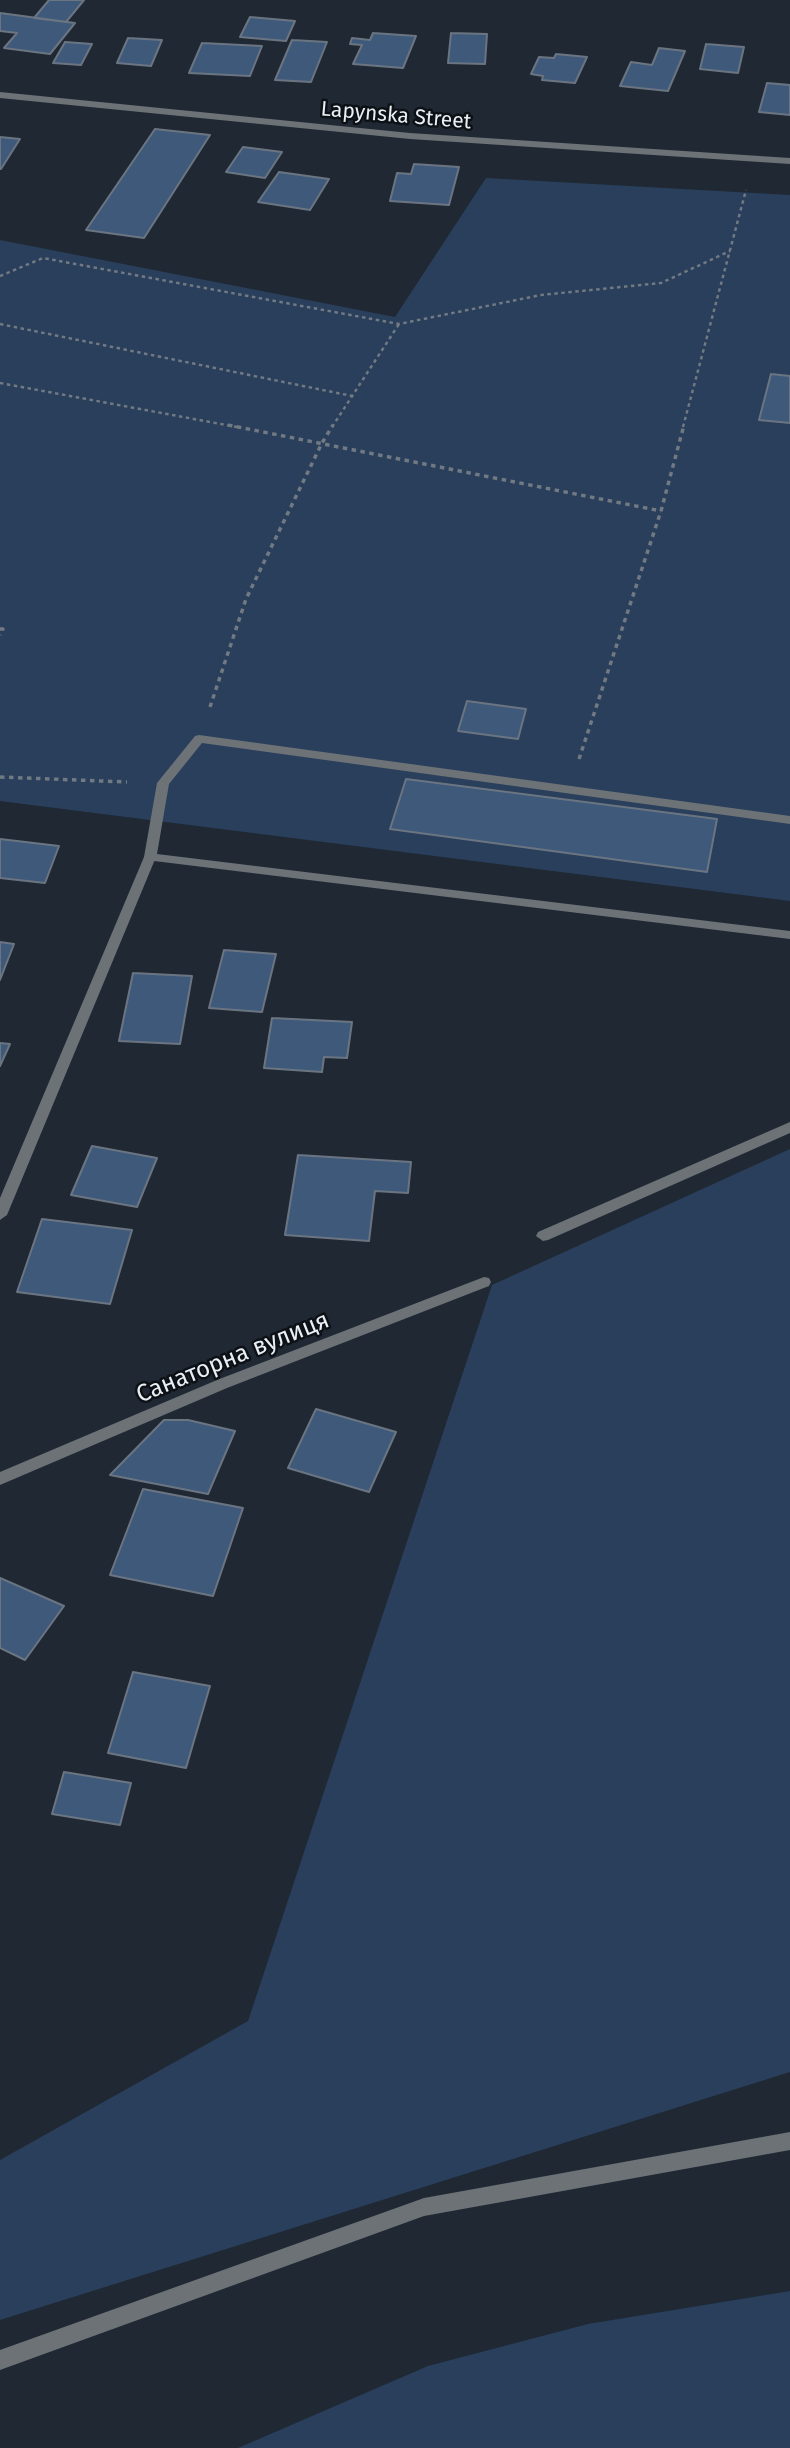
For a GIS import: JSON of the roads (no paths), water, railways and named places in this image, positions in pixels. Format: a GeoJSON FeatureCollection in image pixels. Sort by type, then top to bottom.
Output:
{"type":"FeatureCollection","features":[{"type":"Feature","properties":{"kind":"street","name":"Lapynska Street"},"geometry":{"type":"LineString","coordinates":[[0,95],[410,136],[790,161]]}},
{"type":"Feature","properties":{"kind":"street"},"geometry":{"type":"LineString","coordinates":[[0,1215],[150,857],[163,783],[199,739],[790,820]]}},
{"type":"Feature","properties":{"kind":"street"},"geometry":{"type":"LineString","coordinates":[[150,857],[790,935]]}},
{"type":"Feature","properties":{"kind":"street"},"geometry":{"type":"LineString","coordinates":[[544,1236],[790,1127]]}},
{"type":"Feature","properties":{"kind":"street","name":"Санаторна вулиця"},"geometry":{"type":"LineString","coordinates":[[0,1479],[222,1384],[484,1282]]}},
{"type":"Feature","properties":{"kind":"street"},"geometry":{"type":"LineString","coordinates":[[0,2360],[424,2207],[790,2141]]}}]}
